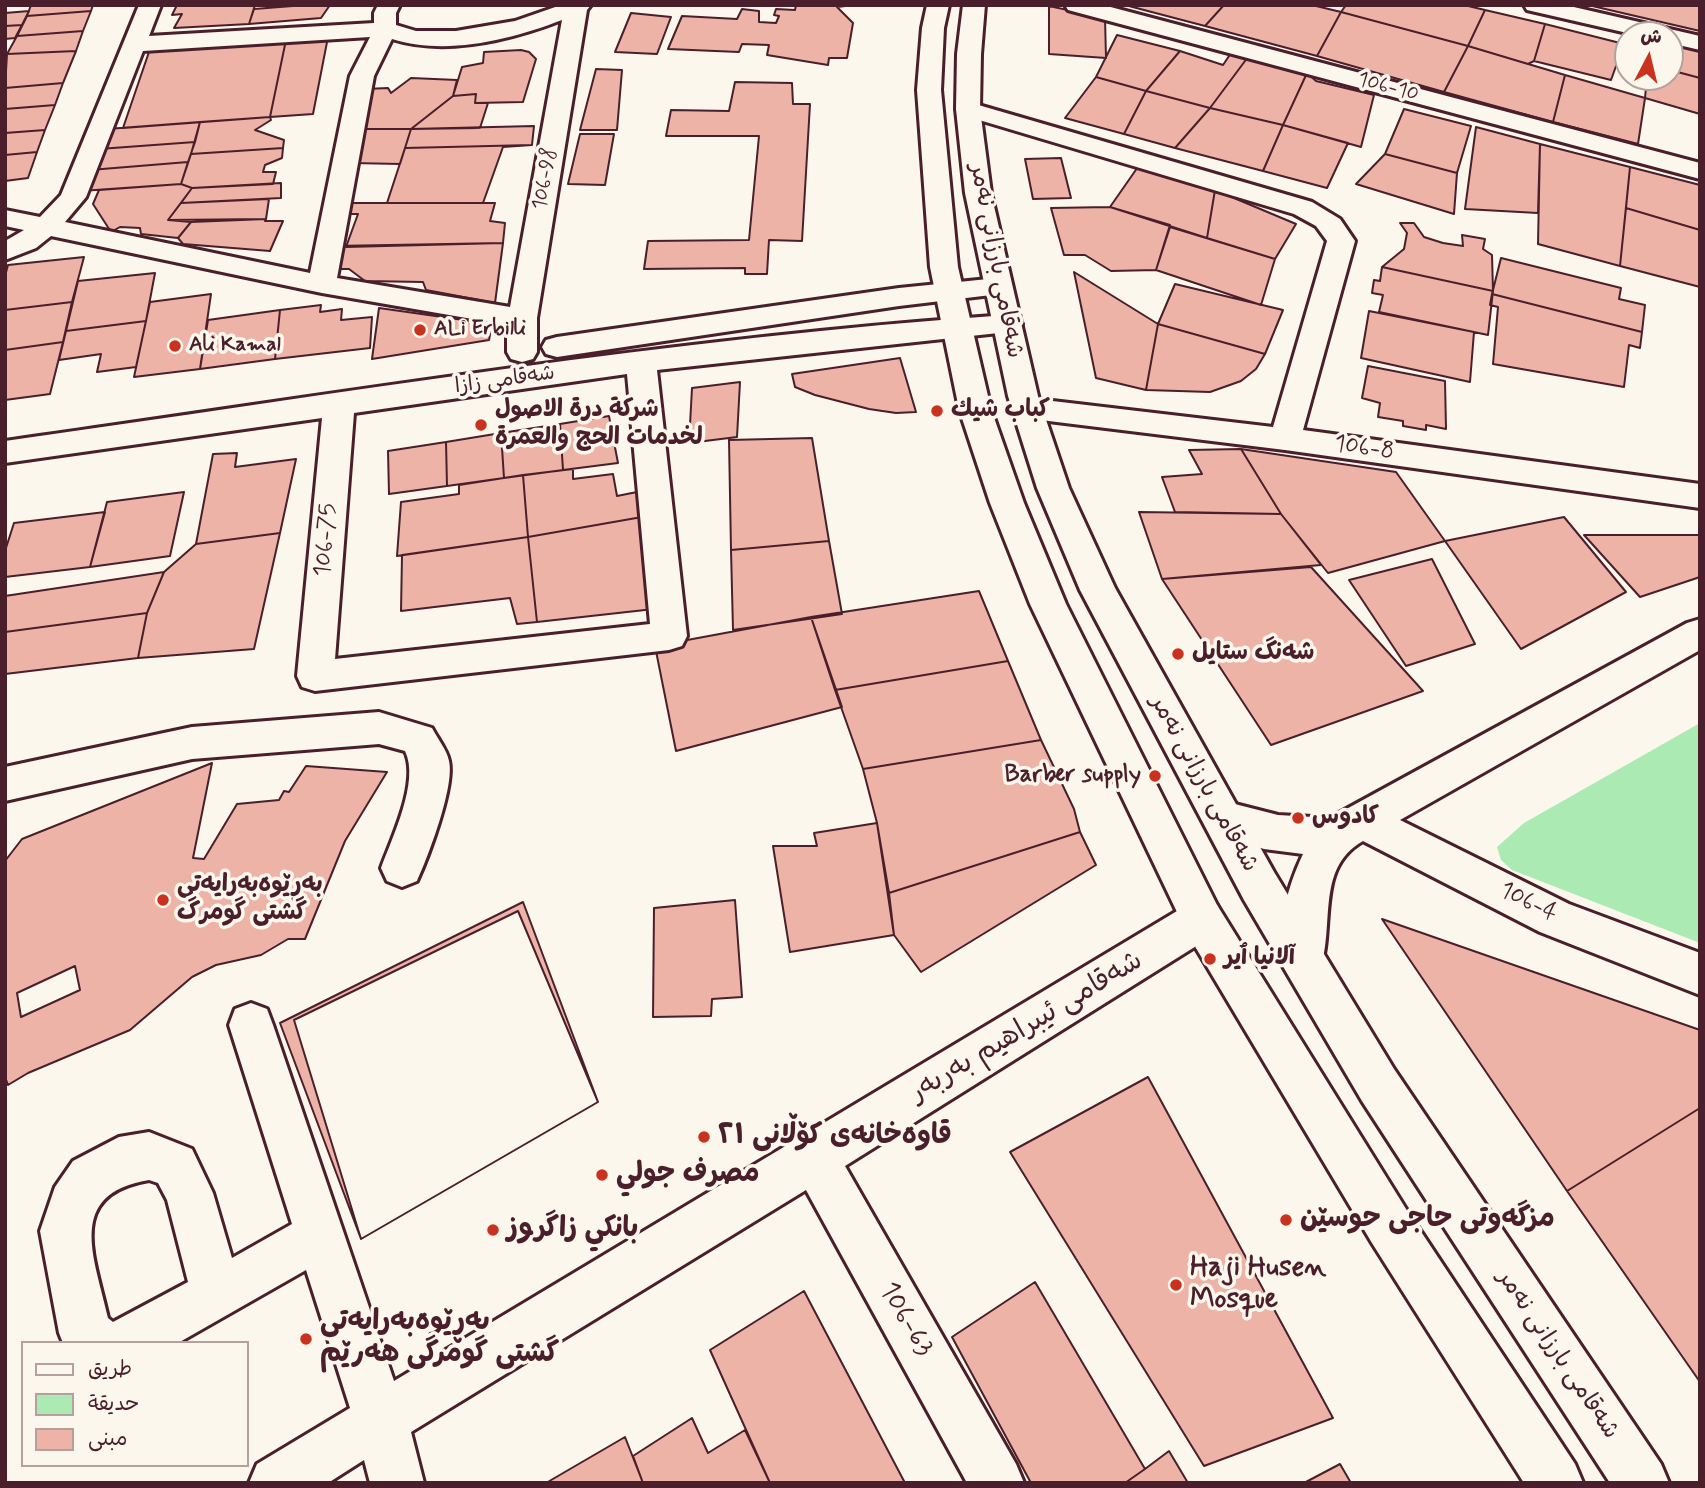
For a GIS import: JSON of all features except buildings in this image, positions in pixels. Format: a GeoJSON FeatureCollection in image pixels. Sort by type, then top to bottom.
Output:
{"type":"FeatureCollection","features":[{"type":"Feature","properties":{"kind":"street"},"geometry":{"type":"LineString","coordinates":[[5,252],[26,242],[46,227],[73,198],[137,44],[150,5]]}},
{"type":"Feature","properties":{"kind":"street","name":"شەقامی بارزانی نەمر"},"geometry":{"type":"LineString","coordinates":[[938,5],[933,28],[929,90],[938,204],[949,290],[975,409],[1007,503],[1043,592],[1202,919],[1389,1226],[1556,1483]]}},
{"type":"Feature","properties":{"kind":"street","name":"شەقامی بارزانی نەمر"},"geometry":{"type":"LineString","coordinates":[[974,5],[969,54],[968,109],[978,193],[1027,409],[1053,488],[1098,590],[1223,819],[1378,1085],[1642,1483]]}},
{"type":"Feature","properties":{"kind":"street","name":"106-10"},"geometry":{"type":"LineString","coordinates":[[1076,5],[1700,170]]}},
{"type":"Feature","properties":{"kind":"street"},"geometry":{"type":"LineString","coordinates":[[1535,5],[1614,23]]}},
{"type":"Feature","properties":{"kind":"street"},"geometry":{"type":"LineString","coordinates":[[137,44],[387,17],[416,38],[480,34],[542,19],[578,6]]}},
{"type":"Feature","properties":{"kind":"street","name":"106-98"},"geometry":{"type":"LineString","coordinates":[[522,352],[522,318],[578,6]]}},
{"type":"Feature","properties":{"kind":"street"},"geometry":{"type":"LineString","coordinates":[[321,284],[362,76],[387,17]]}},
{"type":"Feature","properties":{"kind":"street"},"geometry":{"type":"LineString","coordinates":[[968,109],[1303,208],[1324,218],[1336,230],[1341,241],[1285,439]]}},
{"type":"Feature","properties":{"kind":"street"},"geometry":{"type":"LineString","coordinates":[[5,218],[321,284],[522,318]]}},
{"type":"Feature","properties":{"kind":"street","name":"شەقامی زازا"},"geometry":{"type":"LineString","coordinates":[[5,426],[949,290],[1003,306]]}},
{"type":"Feature","properties":{"kind":"street","name":"شەقامی زازا"},"geometry":{"type":"LineString","coordinates":[[5,452],[640,362],[958,327],[1003,306]]}},
{"type":"Feature","properties":{"kind":"street","name":"106-75"},"geometry":{"type":"LineString","coordinates":[[339,403],[316,676],[669,636],[640,362]]}},
{"type":"Feature","properties":{"kind":"street","name":"106-8"},"geometry":{"type":"LineString","coordinates":[[1027,409],[1285,439],[1700,496]]}},
{"type":"Feature","properties":{"kind":"street"},"geometry":{"type":"LineString","coordinates":[[1303,959],[1307,894],[1322,853],[1348,828],[1700,634]]}},
{"type":"Feature","properties":{"kind":"street"},"geometry":{"type":"LineString","coordinates":[[5,784],[192,743],[379,728],[418,739],[429,762],[426,797],[402,867]]}},
{"type":"Feature","properties":{"kind":"street"},"geometry":{"type":"LineString","coordinates":[[1223,819],[1245,827],[1290,836],[1348,828]]}},
{"type":"Feature","properties":{"kind":"street","name":"106-4"},"geometry":{"type":"LineString","coordinates":[[1348,828],[1555,918],[1700,974]]}},
{"type":"Feature","properties":{"kind":"street","name":"شەقامی ئیبراهیم بەربەر"},"geometry":{"type":"LineString","coordinates":[[275,1483],[814,1158],[1202,919]]}},
{"type":"Feature","properties":{"kind":"street"},"geometry":{"type":"LineString","coordinates":[[251,1025],[380,1418],[397,1483]]}},
{"type":"Feature","properties":{"kind":"street"},"geometry":{"type":"LineString","coordinates":[[96,1341],[85,1333],[65,1231],[72,1204],[90,1178],[118,1161],[149,1156],[175,1166],[189,1193],[217,1294]]}},
{"type":"Feature","properties":{"kind":"street","name":"106-63"},"geometry":{"type":"LineString","coordinates":[[814,1158],[997,1483]]}},
{"type":"Feature","properties":{"kind":"street"},"geometry":{"type":"LineString","coordinates":[[129,1341],[320,1235]]}},
{"type":"Feature","properties":{"kind":"green space"},"geometry":{"type":"Polygon","coordinates":[[[1700,723],[1700,943],[1512,870],[1501,860],[1497,847],[1524,823],[1700,723]]]}},
{"type":"Feature","properties":{"kind":"place","name":"ALi Erbilli"},"geometry":{"type":"Point","coordinates":[420,330]}},
{"type":"Feature","properties":{"kind":"place","name":"Ali Kamal"},"geometry":{"type":"Point","coordinates":[175,346]}},
{"type":"Feature","properties":{"kind":"place","name":"كباب شيك"},"geometry":{"type":"Point","coordinates":[937,411]}},
{"type":"Feature","properties":{"kind":"place","name":"شركة درة الاصول لخدمات الحج والعمرة"},"geometry":{"type":"Point","coordinates":[481,425]}},
{"type":"Feature","properties":{"kind":"place","name":"شەنگ ستایل"},"geometry":{"type":"Point","coordinates":[1178,654]}},
{"type":"Feature","properties":{"kind":"place","name":"Barber supply"},"geometry":{"type":"Point","coordinates":[1155,776]}},
{"type":"Feature","properties":{"kind":"place","name":"كادوس"},"geometry":{"type":"Point","coordinates":[1298,818]}},
{"type":"Feature","properties":{"kind":"place","name":"بەڕێوەبەرایەتی گشتی گومرگ"},"geometry":{"type":"Point","coordinates":[163,900]}},
{"type":"Feature","properties":{"kind":"place","name":"آلانیا ٱير"},"geometry":{"type":"Point","coordinates":[1210,959]}},
{"type":"Feature","properties":{"kind":"place","name":"قاوەخانەی کۆڵانی ٢١"},"geometry":{"type":"Point","coordinates":[704,1137]}},
{"type":"Feature","properties":{"kind":"place","name":"مصرف جولي"},"geometry":{"type":"Point","coordinates":[602,1175]}},
{"type":"Feature","properties":{"kind":"place","name":"مزگەوتی حاجی حوسێن"},"geometry":{"type":"Point","coordinates":[1286,1220]}},
{"type":"Feature","properties":{"kind":"place","name":"بانكي زاگروز"},"geometry":{"type":"Point","coordinates":[493,1230]}},
{"type":"Feature","properties":{"kind":"place","name":"Haji Husen Mosque"},"geometry":{"type":"Point","coordinates":[1176,1285]}},
{"type":"Feature","properties":{"kind":"place","name":"بەڕێوەبەرایەتی گشتی گومرگی هەرێم"},"geometry":{"type":"Point","coordinates":[306,1339]}}]}
